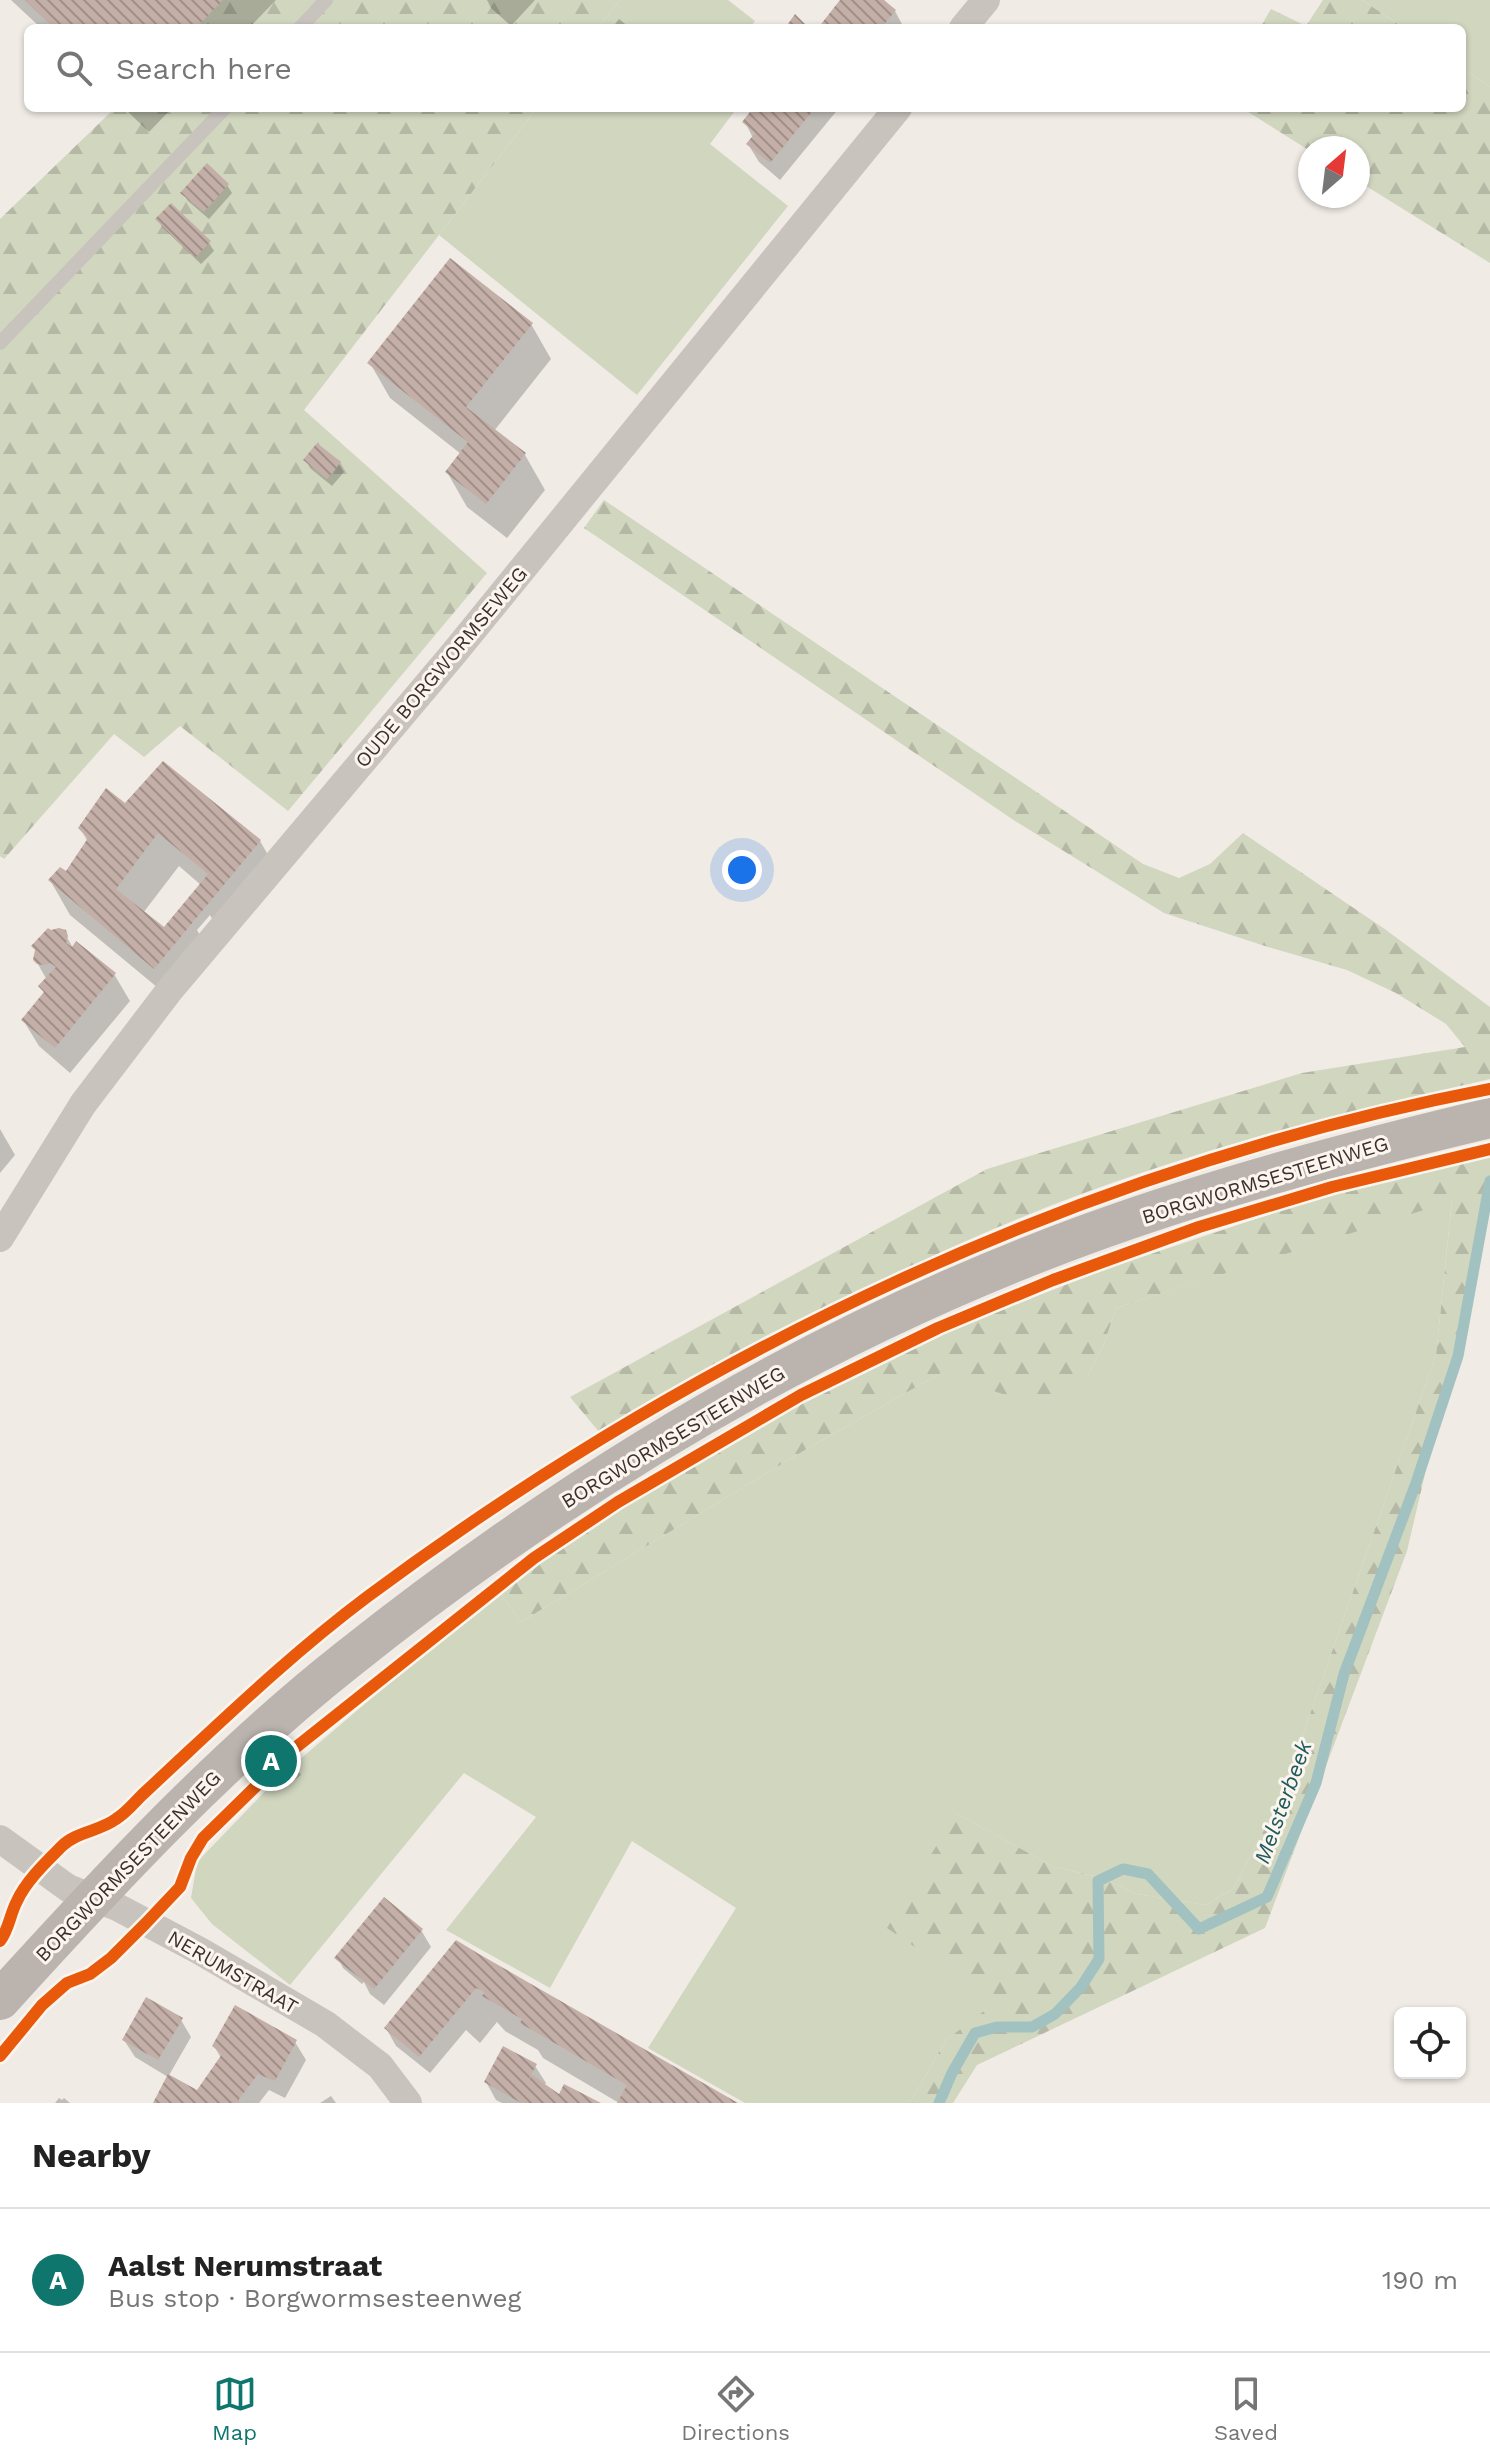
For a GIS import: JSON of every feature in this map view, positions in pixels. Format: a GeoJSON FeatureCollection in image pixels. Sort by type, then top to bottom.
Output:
{"type":"FeatureCollection","features":[{"type":"Feature","properties":{"kind":"main road","name":"BORGWORMSESTEENWEG"},"geometry":{"type":"LineString","coordinates":[[0,2000],[92,1898],[242,1751],[345,1661],[531,1522],[628,1460],[777,1374],[932,1298],[1080,1236],[1212,1192],[1350,1152],[1490,1118]]}},
{"type":"Feature","properties":{"kind":"street"},"geometry":{"type":"LineString","coordinates":[[966,24],[986,0]]}},
{"type":"Feature","properties":{"kind":"street","name":"OUDE BORGWORMSEWEG"},"geometry":{"type":"LineString","coordinates":[[0,1238],[83,1104],[169,991],[454,653],[895,112]]}},
{"type":"Feature","properties":{"kind":"street","name":"NERUMSTRAAT"},"geometry":{"type":"LineString","coordinates":[[0,1839],[68,1888],[117,1907],[325,2024],[380,2066],[408,2103]]}},
{"type":"Feature","properties":{"kind":"lane"},"geometry":{"type":"LineString","coordinates":[[304,24],[326,0]]}},
{"type":"Feature","properties":{"kind":"lane"},"geometry":{"type":"LineString","coordinates":[[0,343],[221,112]]}},
{"type":"Feature","properties":{"kind":"green space"},"geometry":{"type":"Polygon","coordinates":[[[222,0],[620,0],[601,24],[198,24],[222,0]]]}},
{"type":"Feature","properties":{"kind":"green space"},"geometry":{"type":"Polygon","coordinates":[[[620,0],[728,0],[755,21],[753,24],[601,24],[620,0]]]}},
{"type":"Feature","properties":{"kind":"green space"},"geometry":{"type":"Polygon","coordinates":[[[1323,0],[1362,0],[1398,24],[1307,24],[1323,0]]]}},
{"type":"Feature","properties":{"kind":"green space"},"geometry":{"type":"Polygon","coordinates":[[[1362,0],[1490,0],[1490,87],[1466,71],[1466,24],[1398,24],[1362,0]]]}},
{"type":"Feature","properties":{"kind":"green space"},"geometry":{"type":"Polygon","coordinates":[[[1271,9],[1302,24],[1262,24],[1271,9]]]}},
{"type":"Feature","properties":{"kind":"green space"},"geometry":{"type":"Polygon","coordinates":[[[1466,71],[1490,87],[1490,263],[1370,188],[1370,136],[1298,136],[1298,143],[1248,112],[1466,112],[1466,71]]]}},
{"type":"Feature","properties":{"kind":"green space"},"geometry":{"type":"Polygon","coordinates":[[[111,112],[534,112],[304,410],[487,573],[288,811],[180,726],[144,757],[114,734],[4,859],[0,856],[0,219],[111,112]]]}},
{"type":"Feature","properties":{"kind":"green space"},"geometry":{"type":"Polygon","coordinates":[[[534,112],[734,112],[710,144],[788,206],[637,395],[439,235],[534,112]]]}},
{"type":"Feature","properties":{"kind":"green space"},"geometry":{"type":"Polygon","coordinates":[[[604,500],[1143,864],[1179,878],[1210,864],[1243,833],[1386,930],[1490,1007],[1490,1079],[1371,1107],[1193,1156],[1020,1218],[859,1292],[600,1433],[570,1397],[987,1169],[1302,1073],[1465,1047],[1446,1024],[1396,993],[1347,970],[1164,913],[1015,821],[584,528],[604,500]]]}},
{"type":"Feature","properties":{"kind":"green space"},"geometry":{"type":"Polygon","coordinates":[[[1490,1154],[1490,1196],[1407,1551],[1265,1928],[977,2065],[953,2103],[910,2103],[946,2040],[996,2002],[887,1928],[956,1813],[1054,1867],[1103,1878],[1137,1894],[1206,1905],[1234,1888],[1281,1797],[1436,1355],[1452,1201],[1116,1308],[1104,1344],[1087,1377],[1064,1401],[1035,1405],[941,1373],[810,1447],[521,1622],[498,1590],[641,1494],[782,1413],[935,1336],[1109,1268],[1354,1186],[1490,1154]]]}},
{"type":"Feature","properties":{"kind":"green space"},"geometry":{"type":"Polygon","coordinates":[[[1452,1200],[1436,1355],[1281,1797],[1234,1888],[1206,1905],[1137,1894],[1103,1878],[1054,1867],[956,1813],[997,2002],[946,2040],[910,2103],[745,2103],[648,2048],[736,1908],[632,1841],[550,1988],[446,1930],[536,1817],[464,1773],[290,1985],[212,1924],[191,1898],[197,1862],[278,1778],[282,1781],[300,1765],[298,1761],[498,1590],[521,1622],[810,1447],[941,1373],[1087,1377],[1104,1344],[1116,1308],[1452,1200]]]}},
{"type":"Feature","properties":{"kind":"building"},"geometry":{"type":"Polygon","coordinates":[[[25,0],[223,0],[200,24],[50,24],[25,0]]]}},
{"type":"Feature","properties":{"kind":"building"},"geometry":{"type":"Polygon","coordinates":[[[840,0],[884,0],[896,10],[884,24],[821,24],[840,0]]]}},
{"type":"Feature","properties":{"kind":"building"},"geometry":{"type":"Polygon","coordinates":[[[795,14],[805,24],[788,24],[795,14]]]}},
{"type":"Feature","properties":{"kind":"building"},"geometry":{"type":"Polygon","coordinates":[[[750,112],[812,112],[770,163],[746,144],[755,133],[742,122],[750,112]]]}},
{"type":"Feature","properties":{"kind":"building"},"geometry":{"type":"Polygon","coordinates":[[[207,163],[229,184],[204,212],[180,193],[207,163]]]}},
{"type":"Feature","properties":{"kind":"building"},"geometry":{"type":"Polygon","coordinates":[[[171,203],[211,241],[195,258],[155,219],[171,203]]]}},
{"type":"Feature","properties":{"kind":"building"},"geometry":{"type":"Polygon","coordinates":[[[450,258],[533,323],[466,407],[526,453],[486,504],[445,472],[468,442],[367,363],[450,258]]]}},
{"type":"Feature","properties":{"kind":"building"},"geometry":{"type":"Polygon","coordinates":[[[317,443],[341,462],[327,479],[303,460],[317,443]]]}},
{"type":"Feature","properties":{"kind":"building"},"geometry":{"type":"Polygon","coordinates":[[[163,761],[261,840],[154,969],[48,880],[60,867],[66,871],[88,838],[78,828],[106,788],[125,803],[163,761]],[[158,833],[116,889],[164,927],[208,874],[158,833]]]}},
{"type":"Feature","properties":{"kind":"building"},"geometry":{"type":"Polygon","coordinates":[[[48,928],[66,930],[66,943],[72,947],[76,941],[116,973],[55,1048],[21,1020],[44,992],[38,986],[56,967],[50,963],[37,964],[33,960],[35,950],[31,946],[48,928]]]}},
{"type":"Feature","properties":{"kind":"building"},"geometry":{"type":"Polygon","coordinates":[[[384,1897],[423,1929],[374,1989],[334,1958],[384,1897]]]}},
{"type":"Feature","properties":{"kind":"building"},"geometry":{"type":"Polygon","coordinates":[[[456,1940],[738,2103],[617,2103],[627,2085],[520,2023],[522,2019],[482,1996],[485,1992],[476,1988],[419,2057],[384,2028],[456,1940]]]}},
{"type":"Feature","properties":{"kind":"building"},"geometry":{"type":"Polygon","coordinates":[[[146,1997],[183,2018],[158,2060],[122,2040],[146,1997]]]}},
{"type":"Feature","properties":{"kind":"building"},"geometry":{"type":"Polygon","coordinates":[[[235,2005],[297,2040],[275,2081],[258,2074],[239,2103],[153,2103],[168,2074],[197,2090],[222,2054],[212,2046],[235,2005]]]}},
{"type":"Feature","properties":{"kind":"building"},"geometry":{"type":"Polygon","coordinates":[[[503,2046],[537,2064],[527,2082],[532,2075],[559,2094],[564,2084],[601,2103],[521,2103],[484,2082],[503,2046]]]}},
{"type":"Feature","properties":{"kind":"waterway","name":"Melsterbeek"},"geometry":{"type":"LineString","coordinates":[[939,2103],[975,2033],[997,2027],[1032,2027],[1055,2014],[1081,1987],[1099,1959],[1098,1881],[1123,1869],[1148,1874],[1199,1929],[1267,1897],[1316,1783],[1344,1674],[1416,1483],[1458,1356],[1490,1181]]}},
{"type":"Feature","properties":{"kind":"cycle path"},"geometry":{"type":"LineString","coordinates":[[0,1941],[26,1886],[62,1846],[123,1814],[275,1673],[367,1597],[494,1507],[625,1424],[761,1348],[900,1280],[1043,1219],[1190,1167],[1339,1123],[1490,1089]]}},
{"type":"Feature","properties":{"kind":"cycle path"},"geometry":{"type":"LineString","coordinates":[[0,2056],[42,2005],[67,1983],[90,1974],[111,1958],[146,1923],[180,1887],[203,1838],[295,1748],[534,1558],[618,1502],[801,1395],[938,1328],[1053,1280],[1199,1227],[1332,1187],[1490,1149]]}},
{"type":"Feature","properties":{"kind":"place","name":"Aalst Nerumstraat"},"geometry":{"type":"Point","coordinates":[271,1761]}}]}
